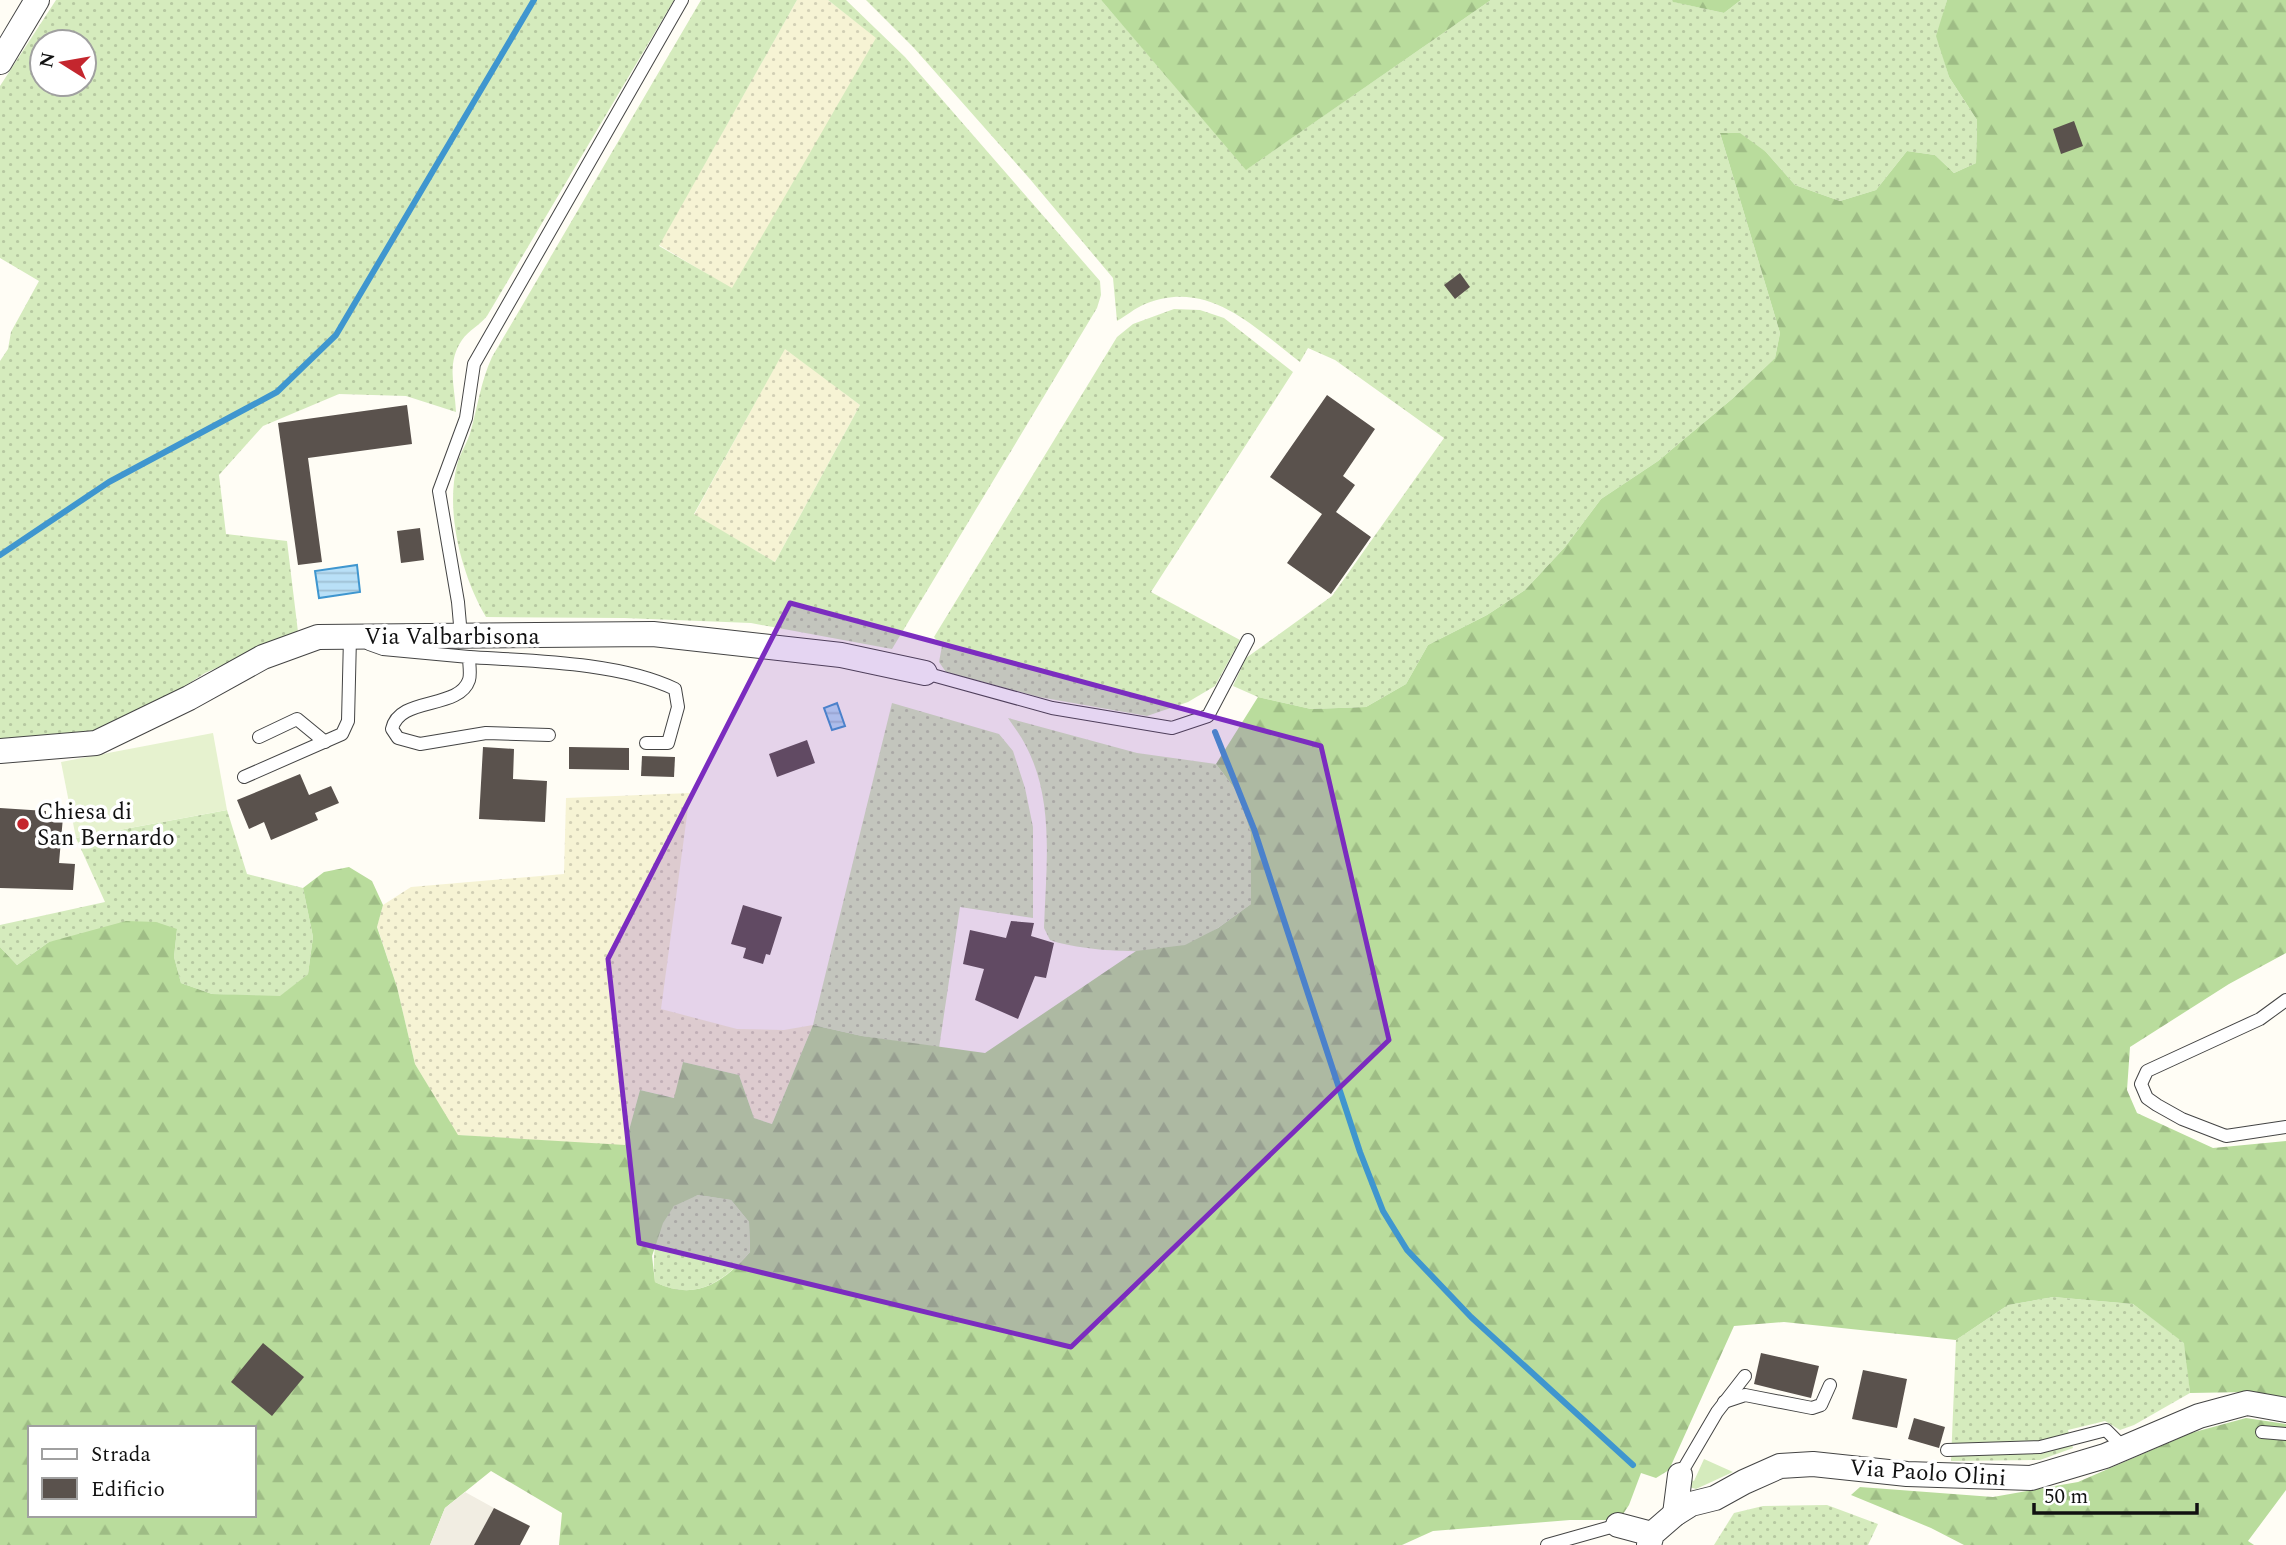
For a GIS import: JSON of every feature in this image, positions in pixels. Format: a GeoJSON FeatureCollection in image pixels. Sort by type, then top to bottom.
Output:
{"type":"FeatureCollection","features":[{"type":"Feature","properties":{"kind":"street"},"geometry":{"type":"LineString","coordinates":[[0,62],[8,34],[37,0]]}},
{"type":"Feature","properties":{"kind":"street","name":"Via Valbarbisona"},"geometry":{"type":"LineString","coordinates":[[0,751],[96,744],[189,698],[263,657],[318,637],[350,637],[465,647],[653,634],[841,655],[877,655],[925,673]]}},
{"type":"Feature","properties":{"kind":"street","name":"Via Paolo Olini"},"geometry":{"type":"LineString","coordinates":[[1683,1509],[1715,1498],[1780,1466],[1813,1464],[1908,1474],[2031,1478],[2105,1456],[2199,1416],[2247,1403],[2286,1410]]}},
{"type":"Feature","properties":{"kind":"street"},"geometry":{"type":"LineString","coordinates":[[1618,1525],[1651,1540],[1683,1509],[1680,1475]]}},
{"type":"Feature","properties":{"kind":"lane"},"geometry":{"type":"LineString","coordinates":[[549,736],[486,733],[420,744],[394,735],[392,729],[397,718],[423,703],[456,696],[468,681],[465,647],[439,491],[466,418],[474,364],[682,0]]}},
{"type":"Feature","properties":{"kind":"lane"},"geometry":{"type":"LineString","coordinates":[[244,777],[342,734],[348,721],[350,637]]}},
{"type":"Feature","properties":{"kind":"lane"},"geometry":{"type":"LineString","coordinates":[[925,673],[1052,708],[1172,728],[1208,716],[1248,640]]}},
{"type":"Feature","properties":{"kind":"lane"},"geometry":{"type":"LineString","coordinates":[[465,647],[641,676],[675,689],[678,707],[668,743],[646,743]]}},
{"type":"Feature","properties":{"kind":"lane"},"geometry":{"type":"LineString","coordinates":[[259,737],[297,719],[325,742]]}},
{"type":"Feature","properties":{"kind":"lane"},"geometry":{"type":"LineString","coordinates":[[2286,1000],[2260,1019],[2147,1071],[2141,1084],[2147,1098],[2157,1105],[2182,1119],[2226,1136],[2286,1127]]}},
{"type":"Feature","properties":{"kind":"lane"},"geometry":{"type":"LineString","coordinates":[[1680,1475],[1724,1402],[1745,1376]]}},
{"type":"Feature","properties":{"kind":"lane"},"geometry":{"type":"LineString","coordinates":[[1724,1402],[1745,1395],[1812,1408],[1821,1405],[1830,1385]]}},
{"type":"Feature","properties":{"kind":"lane"},"geometry":{"type":"LineString","coordinates":[[1947,1450],[2040,1447],[2106,1430],[2124,1448]]}},
{"type":"Feature","properties":{"kind":"lane"},"geometry":{"type":"LineString","coordinates":[[2262,1432],[2286,1434]]}},
{"type":"Feature","properties":{"kind":"lane"},"geometry":{"type":"LineString","coordinates":[[1547,1545],[1618,1525]]}},
{"type":"Feature","properties":{"kind":"highlighted area"},"geometry":{"type":"Polygon","coordinates":[[[790,603],[1321,746],[1389,1040],[1071,1347],[639,1243],[608,959],[790,603]]]}},
{"type":"Feature","properties":{"kind":"shaded area"},"geometry":{"type":"Polygon","coordinates":[[[797,0],[828,0],[877,38],[732,289],[659,245],[797,0]]]}},
{"type":"Feature","properties":{"kind":"shaded area"},"geometry":{"type":"Polygon","coordinates":[[[785,348],[860,405],[775,562],[694,515],[785,348]]]}},
{"type":"Feature","properties":{"kind":"shaded area"},"geometry":{"type":"Polygon","coordinates":[[[690,793],[661,1009],[737,1029],[784,1030],[813,1025],[772,1124],[754,1118],[739,1075],[683,1062],[675,1098],[640,1090],[625,1146],[457,1135],[415,1064],[397,987],[377,926],[383,905],[411,887],[564,874],[566,798],[690,793]]]}},
{"type":"Feature","properties":{"kind":"shaded area"},"geometry":{"type":"Polygon","coordinates":[[[465,1492],[494,1508],[474,1545],[430,1545],[445,1508],[465,1492]]]}},
{"type":"Feature","properties":{"kind":"green space"},"geometry":{"type":"Polygon","coordinates":[[[56,0],[674,0],[487,316],[465,337],[457,349],[453,366],[456,412],[406,396],[339,394],[263,426],[219,475],[226,534],[287,541],[298,632],[205,673],[126,724],[96,733],[0,741],[0,361],[8,349],[11,332],[39,281],[0,258],[0,86],[28,43],[28,98],[98,98],[98,28],[38,28],[56,0]]]}},
{"type":"Feature","properties":{"kind":"green space"},"geometry":{"type":"Polygon","coordinates":[[[701,0],[797,0],[659,246],[732,288],[876,38],[828,0],[846,0],[905,57],[1100,281],[1101,295],[1097,308],[892,649],[751,623],[624,618],[486,617],[463,564],[453,503],[457,465],[470,434],[482,384],[492,357],[701,0]],[[785,349],[694,514],[775,562],[860,405],[785,349]]]}},
{"type":"Feature","properties":{"kind":"green space"},"geometry":{"type":"Polygon","coordinates":[[[866,0],[1101,0],[1247,169],[1491,0],[1672,0],[1724,13],[1741,0],[1947,0],[1937,36],[1949,77],[1977,120],[1976,163],[1954,173],[1935,155],[1907,151],[1876,190],[1840,201],[1795,185],[1766,152],[1720,133],[1780,333],[1775,358],[1732,399],[1658,461],[1601,499],[1565,547],[1525,590],[1487,615],[1428,645],[1406,684],[1366,707],[1311,709],[1258,697],[1233,686],[1246,658],[1332,596],[1444,438],[1335,360],[1308,348],[1300,362],[1247,321],[1210,302],[1189,297],[1168,298],[1141,306],[1117,321],[1113,278],[914,48],[866,0]]]}},
{"type":"Feature","properties":{"kind":"green space"},"geometry":{"type":"Polygon","coordinates":[[[1101,0],[1491,0],[1246,170],[1101,0]]]}},
{"type":"Feature","properties":{"kind":"green space"},"geometry":{"type":"Polygon","coordinates":[[[1672,0],[1741,0],[1724,13],[1672,0]]]}},
{"type":"Feature","properties":{"kind":"green space"},"geometry":{"type":"Polygon","coordinates":[[[1947,0],[2286,0],[2286,953],[2229,984],[2130,1047],[2127,1090],[2137,1113],[2213,1148],[2286,1141],[2286,1397],[2247,1392],[2190,1393],[2184,1343],[2133,1304],[2053,1297],[2008,1305],[1956,1340],[1784,1322],[1734,1326],[1669,1470],[1656,1478],[1641,1473],[1629,1505],[1615,1520],[1570,1520],[1433,1531],[1402,1545],[559,1545],[562,1513],[491,1471],[445,1508],[430,1545],[0,1545],[0,947],[17,965],[49,942],[126,921],[156,922],[177,929],[174,957],[181,983],[212,994],[280,996],[308,974],[313,937],[303,888],[324,872],[349,867],[372,881],[383,905],[377,927],[397,987],[415,1064],[458,1135],[625,1145],[640,1090],[674,1098],[683,1062],[739,1075],[754,1118],[772,1124],[813,1025],[862,1036],[985,1053],[1136,951],[1185,945],[1218,928],[1251,904],[1251,834],[1238,793],[1216,764],[1258,697],[1311,709],[1366,707],[1406,684],[1428,645],[1487,615],[1525,590],[1565,547],[1601,499],[1658,461],[1732,399],[1775,358],[1780,333],[1720,133],[1740,133],[1766,152],[1795,185],[1840,201],[1876,190],[1907,151],[1935,155],[1954,173],[1976,163],[1977,120],[1949,77],[1936,36],[1947,0]],[[698,1195],[674,1206],[663,1223],[652,1256],[655,1282],[669,1288],[696,1289],[719,1280],[740,1263],[750,1252],[749,1222],[731,1200],[698,1195]]]}},
{"type":"Feature","properties":{"kind":"green space"},"geometry":{"type":"Polygon","coordinates":[[[1174,309],[1200,310],[1224,318],[1293,372],[1151,592],[1240,640],[1215,686],[1188,702],[1147,716],[1039,697],[946,672],[939,662],[942,646],[934,637],[1117,337],[1133,324],[1174,309]]]}},
{"type":"Feature","properties":{"kind":"green space"},"geometry":{"type":"Polygon","coordinates":[[[892,703],[999,734],[1013,751],[1025,788],[1033,827],[1033,918],[960,907],[939,1048],[813,1025],[892,703]]]}},
{"type":"Feature","properties":{"kind":"green space"},"geometry":{"type":"Polygon","coordinates":[[[1008,718],[1137,753],[1216,764],[1238,793],[1251,834],[1251,904],[1203,937],[1173,948],[1118,951],[1080,947],[1050,940],[1044,928],[1047,835],[1041,789],[1026,746],[1008,718]]]}},
{"type":"Feature","properties":{"kind":"green space"},"geometry":{"type":"Polygon","coordinates":[[[213,733],[227,810],[76,838],[61,762],[213,733]]]}},
{"type":"Feature","properties":{"kind":"green space"},"geometry":{"type":"Polygon","coordinates":[[[227,810],[247,874],[303,888],[313,937],[308,974],[280,997],[212,994],[181,983],[174,957],[177,929],[49,942],[17,965],[0,947],[0,925],[105,902],[76,838],[227,810]]]}},
{"type":"Feature","properties":{"kind":"green space"},"geometry":{"type":"Polygon","coordinates":[[[698,1195],[731,1200],[749,1222],[750,1252],[729,1273],[707,1286],[683,1290],[669,1288],[655,1282],[654,1252],[658,1233],[675,1205],[698,1195]]]}},
{"type":"Feature","properties":{"kind":"green space"},"geometry":{"type":"Polygon","coordinates":[[[2053,1297],[2133,1304],[2185,1343],[2190,1393],[2134,1425],[2120,1430],[2105,1421],[2068,1430],[2073,1448],[2040,1460],[1951,1461],[1956,1340],[2008,1305],[2053,1297]]]}},
{"type":"Feature","properties":{"kind":"green space"},"geometry":{"type":"Polygon","coordinates":[[[2246,1418],[2286,1424],[2286,1490],[2248,1541],[2254,1545],[1964,1545],[1931,1528],[1851,1495],[1860,1487],[1993,1497],[2078,1482],[2191,1433],[2246,1418]]]}},
{"type":"Feature","properties":{"kind":"green space"},"geometry":{"type":"Polygon","coordinates":[[[1704,1459],[1733,1472],[1696,1489],[1689,1487],[1680,1475],[1694,1481],[1704,1459]]]}},
{"type":"Feature","properties":{"kind":"green space"},"geometry":{"type":"Polygon","coordinates":[[[1827,1505],[1878,1524],[1868,1545],[1714,1545],[1734,1513],[1763,1506],[1827,1505]]]}},
{"type":"Feature","properties":{"kind":"water"},"geometry":{"type":"Polygon","coordinates":[[[357,565],[360,592],[319,598],[315,571],[357,565]]]}},
{"type":"Feature","properties":{"kind":"water"},"geometry":{"type":"Polygon","coordinates":[[[837,703],[845,726],[832,730],[824,708],[837,703]]]}},
{"type":"Feature","properties":{"kind":"building"},"geometry":{"type":"Polygon","coordinates":[[[2074,121],[2083,146],[2061,154],[2053,129],[2074,121]]]}},
{"type":"Feature","properties":{"kind":"building"},"geometry":{"type":"Polygon","coordinates":[[[1460,273],[1470,287],[1455,299],[1444,285],[1460,273]]]}},
{"type":"Feature","properties":{"kind":"building"},"geometry":{"type":"Polygon","coordinates":[[[1327,395],[1375,429],[1343,476],[1355,485],[1336,512],[1371,537],[1331,594],[1287,563],[1322,514],[1270,477],[1327,395]]]}},
{"type":"Feature","properties":{"kind":"building"},"geometry":{"type":"Polygon","coordinates":[[[407,405],[412,444],[308,458],[322,562],[298,565],[278,423],[407,405]]]}},
{"type":"Feature","properties":{"kind":"building"},"geometry":{"type":"Polygon","coordinates":[[[420,528],[424,560],[401,563],[397,531],[420,528]]]}},
{"type":"Feature","properties":{"kind":"building"},"geometry":{"type":"Polygon","coordinates":[[[807,740],[815,763],[777,777],[769,754],[807,740]]]}},
{"type":"Feature","properties":{"kind":"building"},"geometry":{"type":"Polygon","coordinates":[[[483,747],[514,749],[513,779],[547,781],[545,822],[479,819],[483,747]]]}},
{"type":"Feature","properties":{"kind":"building"},"geometry":{"type":"Polygon","coordinates":[[[569,747],[629,748],[629,770],[569,769],[569,747]]]}},
{"type":"Feature","properties":{"kind":"building"},"geometry":{"type":"Polygon","coordinates":[[[642,756],[675,757],[674,777],[641,776],[642,756]]]}},
{"type":"Feature","properties":{"kind":"building"},"geometry":{"type":"Polygon","coordinates":[[[300,774],[309,795],[331,786],[339,803],[315,813],[318,820],[271,840],[264,822],[249,829],[237,800],[300,774]]]}},
{"type":"Feature","properties":{"kind":"building"},"geometry":{"type":"Polygon","coordinates":[[[0,808],[46,811],[46,816],[63,817],[59,863],[75,864],[73,890],[0,888],[0,808]]]}},
{"type":"Feature","properties":{"kind":"building"},"geometry":{"type":"Polygon","coordinates":[[[743,905],[782,917],[770,955],[766,954],[763,964],[743,958],[746,948],[731,944],[743,905]]]}},
{"type":"Feature","properties":{"kind":"building"},"geometry":{"type":"Polygon","coordinates":[[[1011,921],[1034,923],[1031,936],[1054,943],[1046,978],[1035,976],[1018,1019],[975,1000],[984,969],[963,964],[970,930],[1006,938],[1011,921]]]}},
{"type":"Feature","properties":{"kind":"building"},"geometry":{"type":"Polygon","coordinates":[[[263,1343],[304,1377],[272,1416],[231,1382],[263,1343]]]}},
{"type":"Feature","properties":{"kind":"building"},"geometry":{"type":"Polygon","coordinates":[[[1761,1353],[1819,1366],[1811,1398],[1754,1384],[1761,1353]]]}},
{"type":"Feature","properties":{"kind":"building"},"geometry":{"type":"Polygon","coordinates":[[[1863,1370],[1907,1379],[1897,1428],[1852,1419],[1863,1370]]]}},
{"type":"Feature","properties":{"kind":"building"},"geometry":{"type":"Polygon","coordinates":[[[1914,1418],[1945,1427],[1939,1448],[1908,1439],[1914,1418]]]}},
{"type":"Feature","properties":{"kind":"building"},"geometry":{"type":"Polygon","coordinates":[[[494,1508],[530,1526],[520,1545],[474,1545],[494,1508]]]}},
{"type":"Feature","properties":{"kind":"waterway"},"geometry":{"type":"LineString","coordinates":[[0,555],[109,482],[277,392],[336,335],[534,0]]}},
{"type":"Feature","properties":{"kind":"waterway"},"geometry":{"type":"LineString","coordinates":[[1215,732],[1254,829],[1360,1152],[1383,1211],[1407,1250],[1471,1317],[1633,1465]]}},
{"type":"Feature","properties":{"kind":"place","name":"Chiesa di San Bernardo"},"geometry":{"type":"Point","coordinates":[23,824]}}]}
